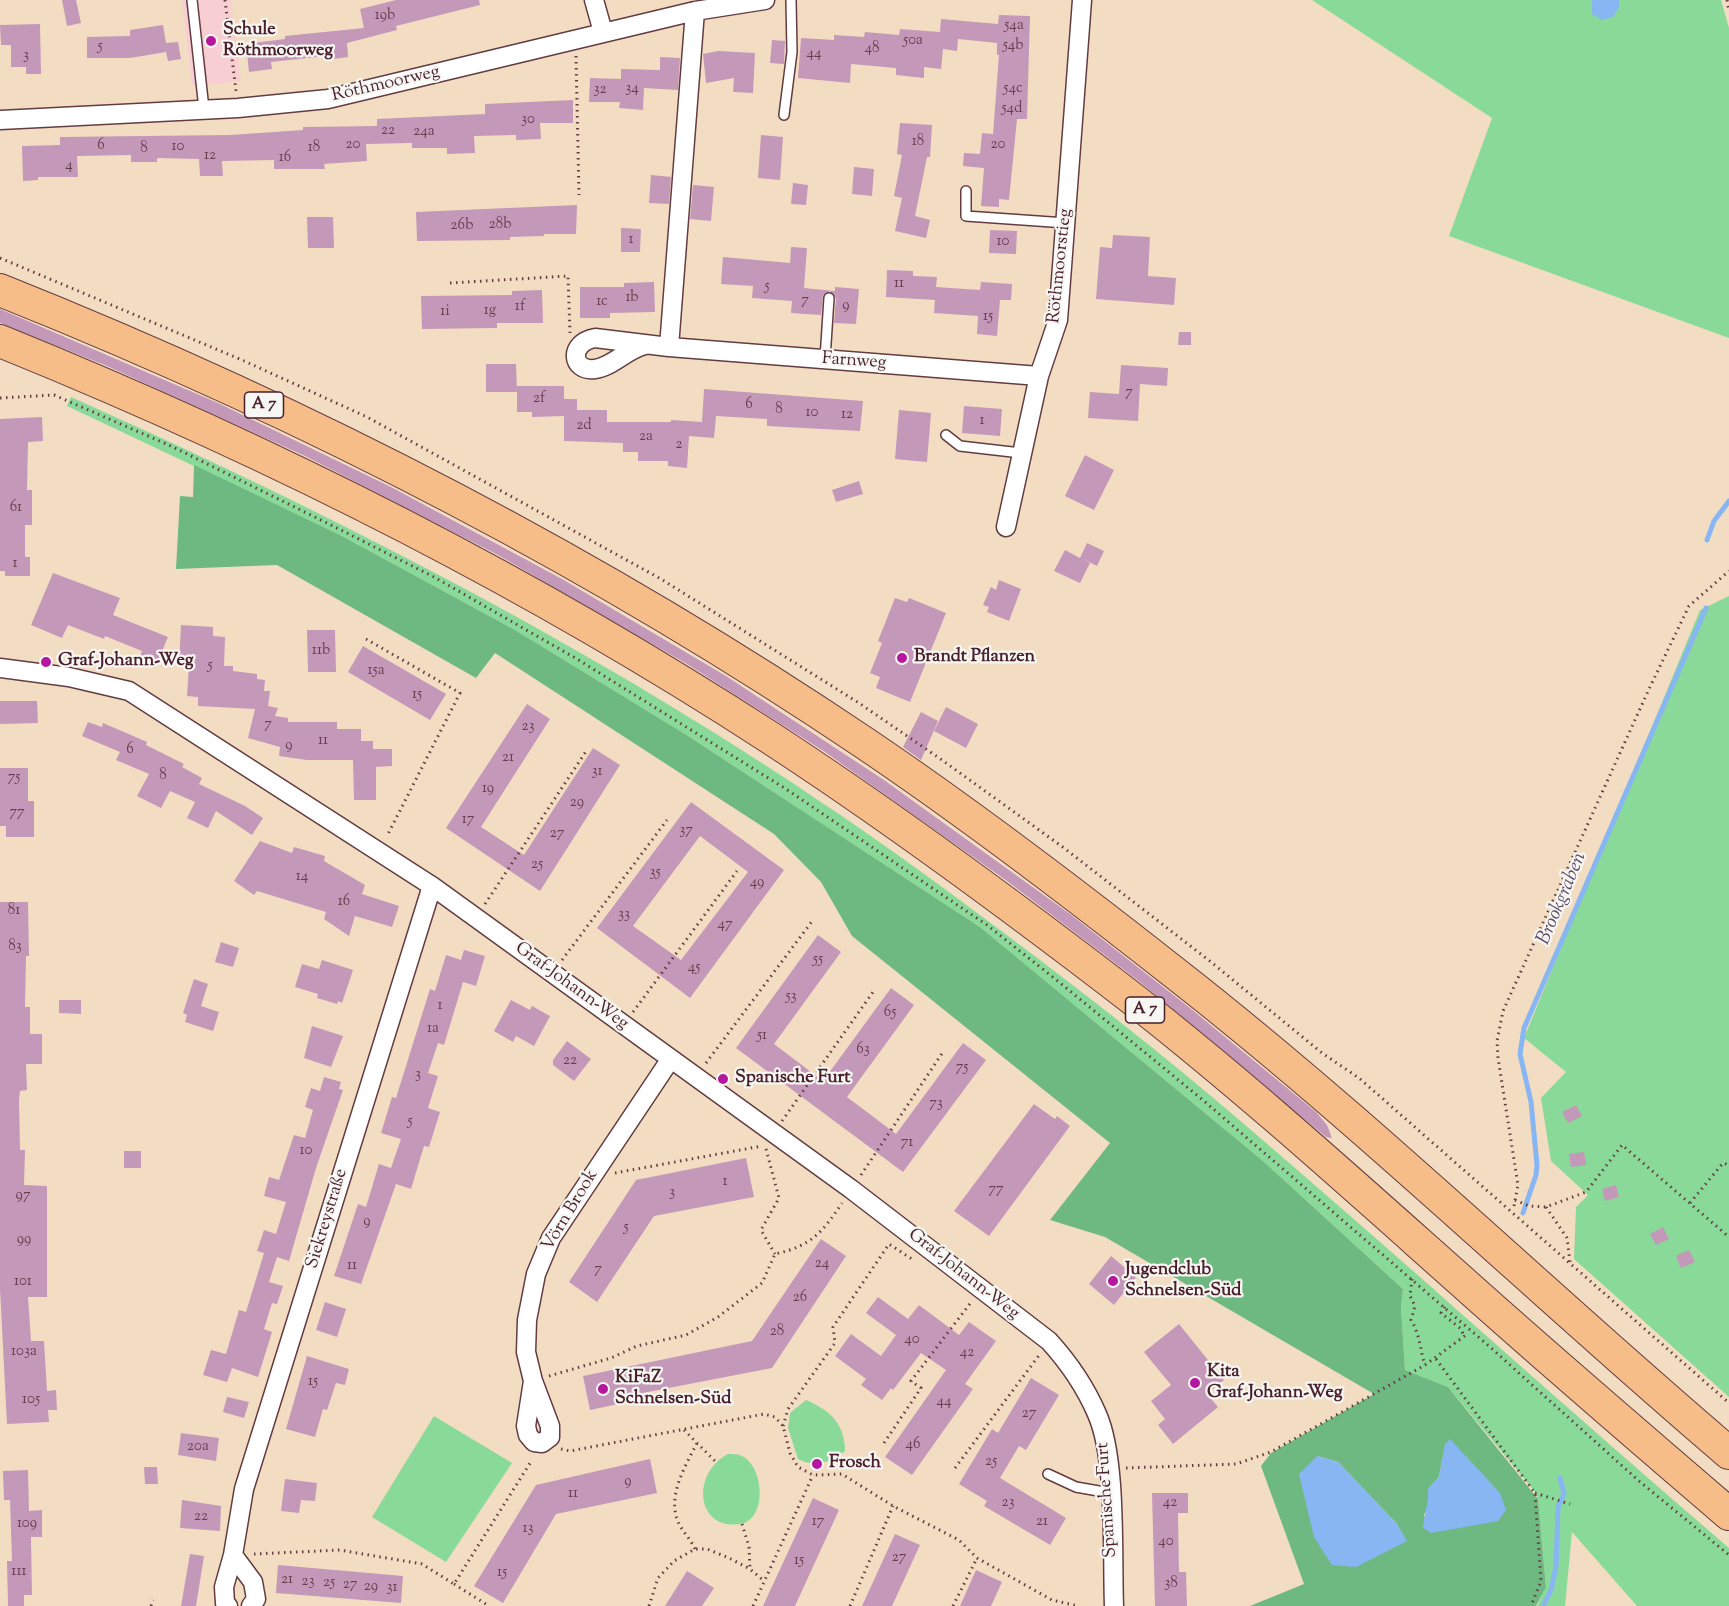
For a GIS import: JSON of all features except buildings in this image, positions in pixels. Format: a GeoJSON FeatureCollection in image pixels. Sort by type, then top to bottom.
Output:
{"type":"FeatureCollection","features":[{"type":"Feature","properties":{"kind":"highway","name":"A 7"},"geometry":{"type":"LineString","coordinates":[[0,290],[187,369],[300,422],[521,535],[639,602],[869,746],[1172,970],[1283,1061],[1729,1453]]}},
{"type":"Feature","properties":{"kind":"highway","name":"A 7"},"geometry":{"type":"LineString","coordinates":[[0,341],[177,416],[414,532],[506,580],[769,737],[925,845],[1130,997],[1302,1140],[1559,1369],[1729,1514]]}},
{"type":"Feature","properties":{"kind":"street"},"geometry":{"type":"LineString","coordinates":[[594,0],[603,32]]}},
{"type":"Feature","properties":{"kind":"street","name":"Röthmoorweg"},"geometry":{"type":"LineString","coordinates":[[0,120],[238,108],[328,99],[695,11],[765,0]]}},
{"type":"Feature","properties":{"kind":"street","name":"Röthmoorstieg"},"geometry":{"type":"LineString","coordinates":[[1006,527],[1040,376],[1058,320],[1082,0]]}},
{"type":"Feature","properties":{"kind":"street"},"geometry":{"type":"LineString","coordinates":[[669,347],[695,11]]}},
{"type":"Feature","properties":{"kind":"street","name":"Farnweg"},"geometry":{"type":"LineString","coordinates":[[645,345],[631,348],[604,366],[587,369],[579,365],[576,355],[577,345],[584,340],[595,338],[645,345],[1040,376]]}},
{"type":"Feature","properties":{"kind":"street","name":"Graf-Johann-Weg"},"geometry":{"type":"LineString","coordinates":[[0,668],[69,677],[129,692],[378,854],[432,886],[851,1189],[1049,1341],[1073,1367],[1089,1397]]}},
{"type":"Feature","properties":{"kind":"street","name":"Siekreystraße"},"geometry":{"type":"LineString","coordinates":[[228,1606],[225,1603],[224,1587],[234,1555],[244,1489],[432,886]]}},
{"type":"Feature","properties":{"kind":"street","name":"Vörn Brook"},"geometry":{"type":"LineString","coordinates":[[542,1443],[534,1442],[528,1436],[526,1426],[533,1381],[526,1352],[527,1320],[536,1274],[551,1238],[670,1060]]}},
{"type":"Feature","properties":{"kind":"street","name":"Spanische Furt"},"geometry":{"type":"LineString","coordinates":[[1089,1397],[1098,1416],[1109,1469],[1114,1606]]}},
{"type":"Feature","properties":{"kind":"street"},"geometry":{"type":"LineString","coordinates":[[234,1555],[254,1582],[256,1599],[250,1606]]}},
{"type":"Feature","properties":{"kind":"lane"},"geometry":{"type":"LineString","coordinates":[[192,0],[204,109]]}},
{"type":"Feature","properties":{"kind":"lane"},"geometry":{"type":"LineString","coordinates":[[784,115],[792,52],[791,0]]}},
{"type":"Feature","properties":{"kind":"lane"},"geometry":{"type":"LineString","coordinates":[[966,191],[966,216],[1066,223]]}},
{"type":"Feature","properties":{"kind":"lane"},"geometry":{"type":"LineString","coordinates":[[825,360],[829,298]]}},
{"type":"Feature","properties":{"kind":"lane"},"geometry":{"type":"LineString","coordinates":[[946,435],[960,446],[1021,453]]}},
{"type":"Feature","properties":{"kind":"lane"},"geometry":{"type":"LineString","coordinates":[[1048,1474],[1076,1487],[1110,1493]]}},
{"type":"Feature","properties":{"kind":"path"},"geometry":{"type":"LineString","coordinates":[[225,0],[238,108]]}},
{"type":"Feature","properties":{"kind":"path"},"geometry":{"type":"LineString","coordinates":[[1727,0],[1729,11]]}},
{"type":"Feature","properties":{"kind":"path"},"geometry":{"type":"LineString","coordinates":[[575,39],[579,195]]}},
{"type":"Feature","properties":{"kind":"path"},"geometry":{"type":"LineString","coordinates":[[450,283],[568,276],[570,334],[577,345]]}},
{"type":"Feature","properties":{"kind":"path"},"geometry":{"type":"LineString","coordinates":[[0,398],[54,395],[171,446],[434,577],[640,696],[786,789],[987,925],[1204,1101],[1444,1307],[1639,1481],[1729,1555]]}},
{"type":"Feature","properties":{"kind":"path"},"geometry":{"type":"LineString","coordinates":[[1514,1206],[1518,1185],[1497,1041],[1503,1011],[1689,606],[1729,571]]}},
{"type":"Feature","properties":{"kind":"path"},"geometry":{"type":"LineString","coordinates":[[366,639],[460,693],[378,854]]}},
{"type":"Feature","properties":{"kind":"path"},"geometry":{"type":"LineString","coordinates":[[475,918],[587,750]]}},
{"type":"Feature","properties":{"kind":"path"},"geometry":{"type":"LineString","coordinates":[[552,974],[667,820]]}},
{"type":"Feature","properties":{"kind":"path"},"geometry":{"type":"LineString","coordinates":[[623,1025],[737,871]]}},
{"type":"Feature","properties":{"kind":"path"},"geometry":{"type":"LineString","coordinates":[[695,1078],[813,920]]}},
{"type":"Feature","properties":{"kind":"path"},"geometry":{"type":"LineString","coordinates":[[775,1254],[797,1249],[822,1233],[943,1052]]}},
{"type":"Feature","properties":{"kind":"path"},"geometry":{"type":"LineString","coordinates":[[765,1145],[779,1198],[761,1230],[775,1254]]}},
{"type":"Feature","properties":{"kind":"path"},"geometry":{"type":"LineString","coordinates":[[1515,1200],[1529,1206],[1546,1207],[1586,1192],[1622,1145],[1729,1237]]}},
{"type":"Feature","properties":{"kind":"path"},"geometry":{"type":"LineString","coordinates":[[1690,1203],[1724,1163],[1729,1165]]}},
{"type":"Feature","properties":{"kind":"path"},"geometry":{"type":"LineString","coordinates":[[1488,1191],[1729,1403]]}},
{"type":"Feature","properties":{"kind":"path"},"geometry":{"type":"LineString","coordinates":[[1546,1207],[1567,1238],[1570,1264]]}},
{"type":"Feature","properties":{"kind":"path"},"geometry":{"type":"LineString","coordinates":[[783,1426],[788,1409],[835,1343],[833,1327],[889,1244],[914,1262],[925,1245]]}},
{"type":"Feature","properties":{"kind":"path"},"geometry":{"type":"LineString","coordinates":[[533,1381],[611,1358],[637,1346],[686,1335],[718,1317],[762,1282],[775,1254]]}},
{"type":"Feature","properties":{"kind":"path"},"geometry":{"type":"LineString","coordinates":[[1412,1280],[1410,1296],[1415,1306],[1411,1320],[1418,1332],[1419,1347],[1425,1365]]}},
{"type":"Feature","properties":{"kind":"path"},"geometry":{"type":"LineString","coordinates":[[884,1443],[921,1388],[912,1381],[981,1290]]}},
{"type":"Feature","properties":{"kind":"path"},"geometry":{"type":"LineString","coordinates":[[1109,1469],[1236,1464],[1271,1452],[1436,1359],[1465,1336],[1461,1329],[1441,1313],[1444,1307]]}},
{"type":"Feature","properties":{"kind":"path"},"geometry":{"type":"LineString","coordinates":[[955,1468],[1049,1341]]}},
{"type":"Feature","properties":{"kind":"path"},"geometry":{"type":"LineString","coordinates":[[1436,1359],[1535,1492],[1541,1581],[1531,1606]]}},
{"type":"Feature","properties":{"kind":"path"},"geometry":{"type":"LineString","coordinates":[[454,1584],[542,1443],[570,1451],[764,1414],[775,1417],[783,1426],[790,1453],[798,1467],[813,1475],[842,1474],[893,1506],[959,1540],[977,1558],[1052,1600],[1078,1606]]}},
{"type":"Feature","properties":{"kind":"path"},"geometry":{"type":"LineString","coordinates":[[684,1430],[715,1461]]}},
{"type":"Feature","properties":{"kind":"path"},"geometry":{"type":"LineString","coordinates":[[695,1549],[679,1524],[675,1505],[679,1479],[697,1443]]}},
{"type":"Feature","properties":{"kind":"path"},"geometry":{"type":"LineString","coordinates":[[753,1606],[813,1475]]}},
{"type":"Feature","properties":{"kind":"path"},"geometry":{"type":"LineString","coordinates":[[1535,1492],[1570,1504]]}},
{"type":"Feature","properties":{"kind":"path"},"geometry":{"type":"LineString","coordinates":[[850,1606],[893,1506]]}},
{"type":"Feature","properties":{"kind":"path"},"geometry":{"type":"LineString","coordinates":[[742,1524],[749,1547],[750,1569]]}},
{"type":"Feature","properties":{"kind":"path"},"geometry":{"type":"LineString","coordinates":[[649,1606],[658,1578],[674,1561],[695,1549],[707,1549],[750,1569],[764,1581]]}},
{"type":"Feature","properties":{"kind":"path"},"geometry":{"type":"LineString","coordinates":[[234,1555],[340,1550],[422,1564],[489,1606]]}},
{"type":"Feature","properties":{"kind":"path"},"geometry":{"type":"LineString","coordinates":[[953,1606],[977,1558]]}},
{"type":"Feature","properties":{"kind":"path"},"geometry":{"type":"LineString","coordinates":[[151,1606],[153,1600]]}},
{"type":"Feature","properties":{"kind":"path"},"geometry":{"type":"LineString","coordinates":[[1049,1606],[1052,1600]]}},
{"type":"Feature","properties":{"kind":"shaded area","name":"Schule Röthmoorweg"},"geometry":{"type":"Polygon","coordinates":[[[182,0],[231,0],[241,82],[192,85],[182,0]]]}},
{"type":"Feature","properties":{"kind":"green space"},"geometry":{"type":"Polygon","coordinates":[[[1312,0],[1721,0],[1729,28],[1729,338],[1449,236],[1492,118],[1312,0]]]}},
{"type":"Feature","properties":{"kind":"green space"},"geometry":{"type":"Polygon","coordinates":[[[71,397],[290,500],[506,611],[611,670],[714,733],[816,799],[916,868],[1075,987],[1192,1080],[1729,1548],[1729,1606],[1637,1606],[1572,1532],[1565,1606],[1537,1606],[1546,1586],[1538,1499],[1535,1492],[1448,1387],[1405,1370],[1401,1308],[1403,1289],[1263,1161],[980,927],[685,734],[515,630],[342,536],[67,406],[71,397]]]}},
{"type":"Feature","properties":{"kind":"green space"},"geometry":{"type":"Polygon","coordinates":[[[194,465],[342,536],[515,630],[685,734],[980,927],[1263,1161],[1403,1289],[1401,1308],[1405,1370],[1448,1387],[1538,1499],[1546,1587],[1536,1606],[1250,1606],[1304,1584],[1261,1466],[1271,1453],[1374,1394],[1105,1237],[1050,1220],[1110,1143],[852,936],[821,882],[774,834],[495,653],[476,678],[277,565],[176,569],[180,496],[193,497],[194,465]],[[1445,1445],[1439,1477],[1428,1489],[1429,1504],[1424,1515],[1431,1533],[1445,1445]],[[1317,1456],[1406,1541],[1397,1524],[1338,1462],[1317,1456]]]}},
{"type":"Feature","properties":{"kind":"green space"},"geometry":{"type":"Polygon","coordinates":[[[1729,596],[1729,1397],[1574,1259],[1576,1207],[1588,1195],[1551,1161],[1541,1098],[1566,1072],[1524,1038],[1700,610],[1729,596]]]}},
{"type":"Feature","properties":{"kind":"green space"},"geometry":{"type":"Polygon","coordinates":[[[806,1400],[829,1414],[839,1425],[842,1433],[845,1451],[823,1463],[810,1463],[798,1459],[788,1428],[790,1413],[806,1400]]]}},
{"type":"Feature","properties":{"kind":"green space"},"geometry":{"type":"Polygon","coordinates":[[[434,1416],[512,1463],[446,1562],[372,1517],[434,1416]]]}},
{"type":"Feature","properties":{"kind":"green space"},"geometry":{"type":"Polygon","coordinates":[[[728,1454],[740,1455],[749,1462],[755,1470],[760,1492],[755,1513],[749,1520],[740,1524],[726,1524],[715,1519],[707,1510],[704,1499],[704,1487],[708,1474],[716,1463],[728,1454]]]}},
{"type":"Feature","properties":{"kind":"water"},"geometry":{"type":"Polygon","coordinates":[[[1592,0],[1619,0],[1619,7],[1613,17],[1602,20],[1592,14],[1592,0]]]}},
{"type":"Feature","properties":{"kind":"water"},"geometry":{"type":"Polygon","coordinates":[[[1450,1439],[1500,1493],[1506,1510],[1498,1521],[1431,1533],[1423,1528],[1428,1489],[1439,1477],[1445,1444],[1450,1439]]]}},
{"type":"Feature","properties":{"kind":"water"},"geometry":{"type":"Polygon","coordinates":[[[1317,1456],[1338,1462],[1397,1524],[1407,1541],[1356,1567],[1332,1565],[1314,1537],[1299,1474],[1317,1456]]]}},
{"type":"Feature","properties":{"kind":"waterway","name":"Brookgraben"},"geometry":{"type":"LineString","coordinates":[[1707,540],[1714,521],[1729,501]]}},
{"type":"Feature","properties":{"kind":"waterway","name":"Brookgraben"},"geometry":{"type":"LineString","coordinates":[[1523,1213],[1536,1175],[1537,1165],[1531,1102],[1520,1054],[1524,1028],[1706,608]]}},
{"type":"Feature","properties":{"kind":"waterway","name":"Brookgraben"},"geometry":{"type":"LineString","coordinates":[[1543,1606],[1551,1590],[1556,1566],[1558,1507],[1564,1493],[1560,1478]]}},
{"type":"Feature","properties":{"kind":"place","name":"Schule Röthmoorweg"},"geometry":{"type":"Point","coordinates":[211,41]}},
{"type":"Feature","properties":{"kind":"place","name":"Brandt Pflanzen"},"geometry":{"type":"Point","coordinates":[902,658]}},
{"type":"Feature","properties":{"kind":"place","name":"Graf-Johann-Weg"},"geometry":{"type":"Point","coordinates":[46,662]}},
{"type":"Feature","properties":{"kind":"place","name":"Spanische Furt"},"geometry":{"type":"Point","coordinates":[723,1079]}},
{"type":"Feature","properties":{"kind":"place","name":"Jugendclub Schnelsen-Süd"},"geometry":{"type":"Point","coordinates":[1113,1281]}},
{"type":"Feature","properties":{"kind":"place","name":"Kita Graf-Johann-Weg"},"geometry":{"type":"Point","coordinates":[1195,1383]}},
{"type":"Feature","properties":{"kind":"place","name":"KiFaZ Schnelsen-Süd"},"geometry":{"type":"Point","coordinates":[603,1389]}},
{"type":"Feature","properties":{"kind":"place","name":"Frosch"},"geometry":{"type":"Point","coordinates":[817,1464]}}]}
